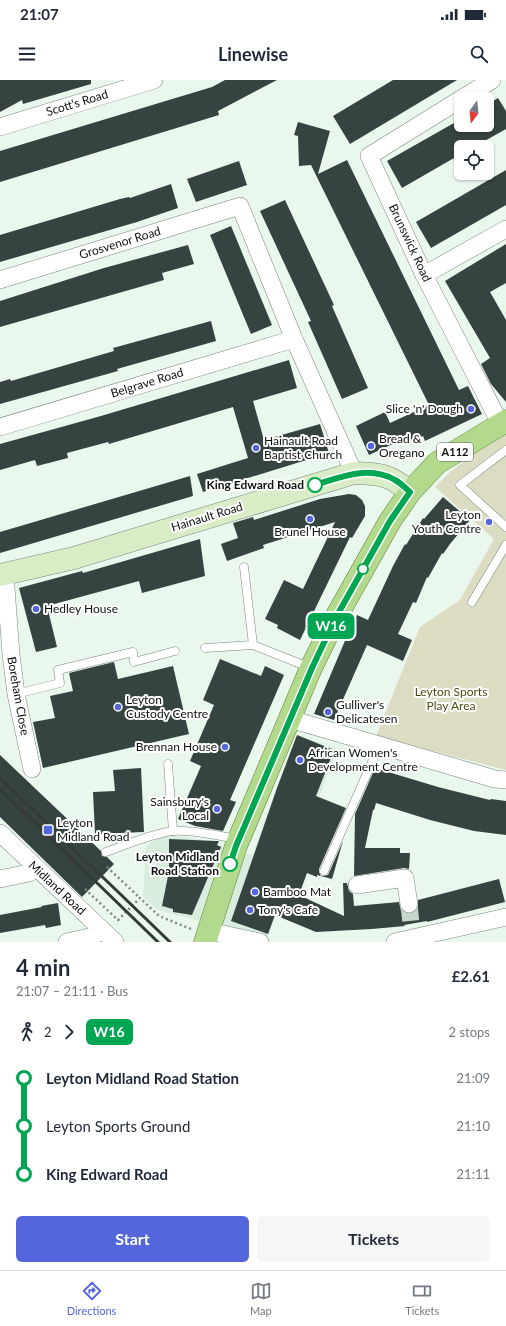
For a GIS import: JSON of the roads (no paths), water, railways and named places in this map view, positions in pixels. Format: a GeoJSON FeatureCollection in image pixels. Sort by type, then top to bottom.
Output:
{"type":"FeatureCollection","features":[{"type":"Feature","properties":{"kind":"main road","name":"A112"},"geometry":{"type":"LineString","coordinates":[[201,934],[312,668],[335,619],[390,521],[410,492],[437,463],[504,423]]}},
{"type":"Feature","properties":{"kind":"street","name":"Scott's Road"},"geometry":{"type":"LineString","coordinates":[[0,127],[154,80]]}},
{"type":"Feature","properties":{"kind":"street","name":"Brunswick Road"},"geometry":{"type":"LineString","coordinates":[[472,92],[492,80]]}},
{"type":"Feature","properties":{"kind":"street","name":"Brunswick Road"},"geometry":{"type":"LineString","coordinates":[[454,103],[369,156],[424,274],[504,423]]}},
{"type":"Feature","properties":{"kind":"street","name":"Grosvenor Road"},"geometry":{"type":"LineString","coordinates":[[0,280],[240,206],[294,339]]}},
{"type":"Feature","properties":{"kind":"street"},"geometry":{"type":"LineString","coordinates":[[424,274],[506,229]]}},
{"type":"Feature","properties":{"kind":"street"},"geometry":{"type":"LineString","coordinates":[[294,339],[354,473]]}},
{"type":"Feature","properties":{"kind":"street","name":"Belgrave Road"},"geometry":{"type":"LineString","coordinates":[[0,427],[294,339]]}},
{"type":"Feature","properties":{"kind":"street","name":"Hainault Road"},"geometry":{"type":"LineString","coordinates":[[3,575],[74,558],[354,473],[388,476],[397,481],[410,492]]}},
{"type":"Feature","properties":{"kind":"street","name":"Boreham Close"},"geometry":{"type":"LineString","coordinates":[[3,575],[16,694],[32,769]]}},
{"type":"Feature","properties":{"kind":"street"},"geometry":{"type":"LineString","coordinates":[[290,719],[379,746],[489,777],[506,780]]}},
{"type":"Feature","properties":{"kind":"street","name":"Midland Road"},"geometry":{"type":"LineString","coordinates":[[0,833],[115,942]]}},
{"type":"Feature","properties":{"kind":"street"},"geometry":{"type":"LineString","coordinates":[[0,879],[29,873],[36,867]]}},
{"type":"Feature","properties":{"kind":"street"},"geometry":{"type":"LineString","coordinates":[[357,884],[405,878],[408,904]]}},
{"type":"Feature","properties":{"kind":"street"},"geometry":{"type":"LineString","coordinates":[[395,942],[412,931],[506,917]]}},
{"type":"Feature","properties":{"kind":"street"},"geometry":{"type":"LineString","coordinates":[[67,942],[94,936],[101,929]]}},
{"type":"Feature","properties":{"kind":"street"},"geometry":{"type":"LineString","coordinates":[[201,934],[260,942]]}},
{"type":"Feature","properties":{"kind":"lane"},"geometry":{"type":"LineString","coordinates":[[506,450],[460,485],[506,527]]}},
{"type":"Feature","properties":{"kind":"lane"},"geometry":{"type":"LineString","coordinates":[[472,602],[506,545]]}},
{"type":"Feature","properties":{"kind":"lane"},"geometry":{"type":"LineString","coordinates":[[244,567],[252,645]]}},
{"type":"Feature","properties":{"kind":"lane"},"geometry":{"type":"LineString","coordinates":[[205,648],[252,645],[312,668]]}},
{"type":"Feature","properties":{"kind":"lane"},"geometry":{"type":"LineString","coordinates":[[16,694],[60,683],[58,670],[133,652],[134,662],[175,651]]}},
{"type":"Feature","properties":{"kind":"lane"},"geometry":{"type":"LineString","coordinates":[[324,871],[379,746]]}},
{"type":"Feature","properties":{"kind":"lane"},"geometry":{"type":"LineString","coordinates":[[168,764],[173,831]]}},
{"type":"Feature","properties":{"kind":"lane"},"geometry":{"type":"LineString","coordinates":[[106,852],[151,836],[173,831],[198,833],[239,840]]}},
{"type":"Feature","properties":{"kind":"tunnel"},"geometry":{"type":"LineString","coordinates":[[409,904],[411,924]]}},
{"type":"Feature","properties":{"kind":"railway"},"geometry":{"type":"LineString","coordinates":[[0,778],[170,942]]}},
{"type":"Feature","properties":{"kind":"railway"},"geometry":{"type":"LineString","coordinates":[[0,789],[158,942]]}},
{"type":"Feature","properties":{"kind":"place","name":"Slice 'n' Dough"},"geometry":{"type":"Point","coordinates":[471,409]}},
{"type":"Feature","properties":{"kind":"place","name":"Bread & Oregano"},"geometry":{"type":"Point","coordinates":[371,446]}},
{"type":"Feature","properties":{"kind":"place","name":"Hainault Road Baptist Church"},"geometry":{"type":"Point","coordinates":[256,448]}},
{"type":"Feature","properties":{"kind":"place","name":"King Edward Road"},"geometry":{"type":"Point","coordinates":[315,485]}},
{"type":"Feature","properties":{"kind":"place","name":"Brunel House"},"geometry":{"type":"Point","coordinates":[310,519]}},
{"type":"Feature","properties":{"kind":"place","name":"Leyton Youth Centre"},"geometry":{"type":"Point","coordinates":[489,522]}},
{"type":"Feature","properties":{"kind":"place","name":"Hedley House"},"geometry":{"type":"Point","coordinates":[36,609]}},
{"type":"Feature","properties":{"kind":"place","name":"Leyton Custody Centre"},"geometry":{"type":"Point","coordinates":[118,707]}},
{"type":"Feature","properties":{"kind":"place","name":"Gulliver's Delicatesen"},"geometry":{"type":"Point","coordinates":[328,712]}},
{"type":"Feature","properties":{"kind":"place","name":"Brennan House"},"geometry":{"type":"Point","coordinates":[225,747]}},
{"type":"Feature","properties":{"kind":"place","name":"African Women's Development Centre"},"geometry":{"type":"Point","coordinates":[300,760]}},
{"type":"Feature","properties":{"kind":"place","name":"Sainsbury's Local"},"geometry":{"type":"Point","coordinates":[217,809]}},
{"type":"Feature","properties":{"kind":"place","name":"Leyton Midland Road"},"geometry":{"type":"Point","coordinates":[48,830]}},
{"type":"Feature","properties":{"kind":"place","name":"Leyton Midland Road Station"},"geometry":{"type":"Point","coordinates":[230,864]}},
{"type":"Feature","properties":{"kind":"place","name":"Bamboo Mat"},"geometry":{"type":"Point","coordinates":[255,892]}},
{"type":"Feature","properties":{"kind":"place","name":"Tony's Cafe"},"geometry":{"type":"Point","coordinates":[250,910]}},
{"type":"Feature","properties":{"kind":"park label","name":"Leyton Sports Play Area"},"geometry":{"type":"Point","coordinates":[451,699]}}]}
